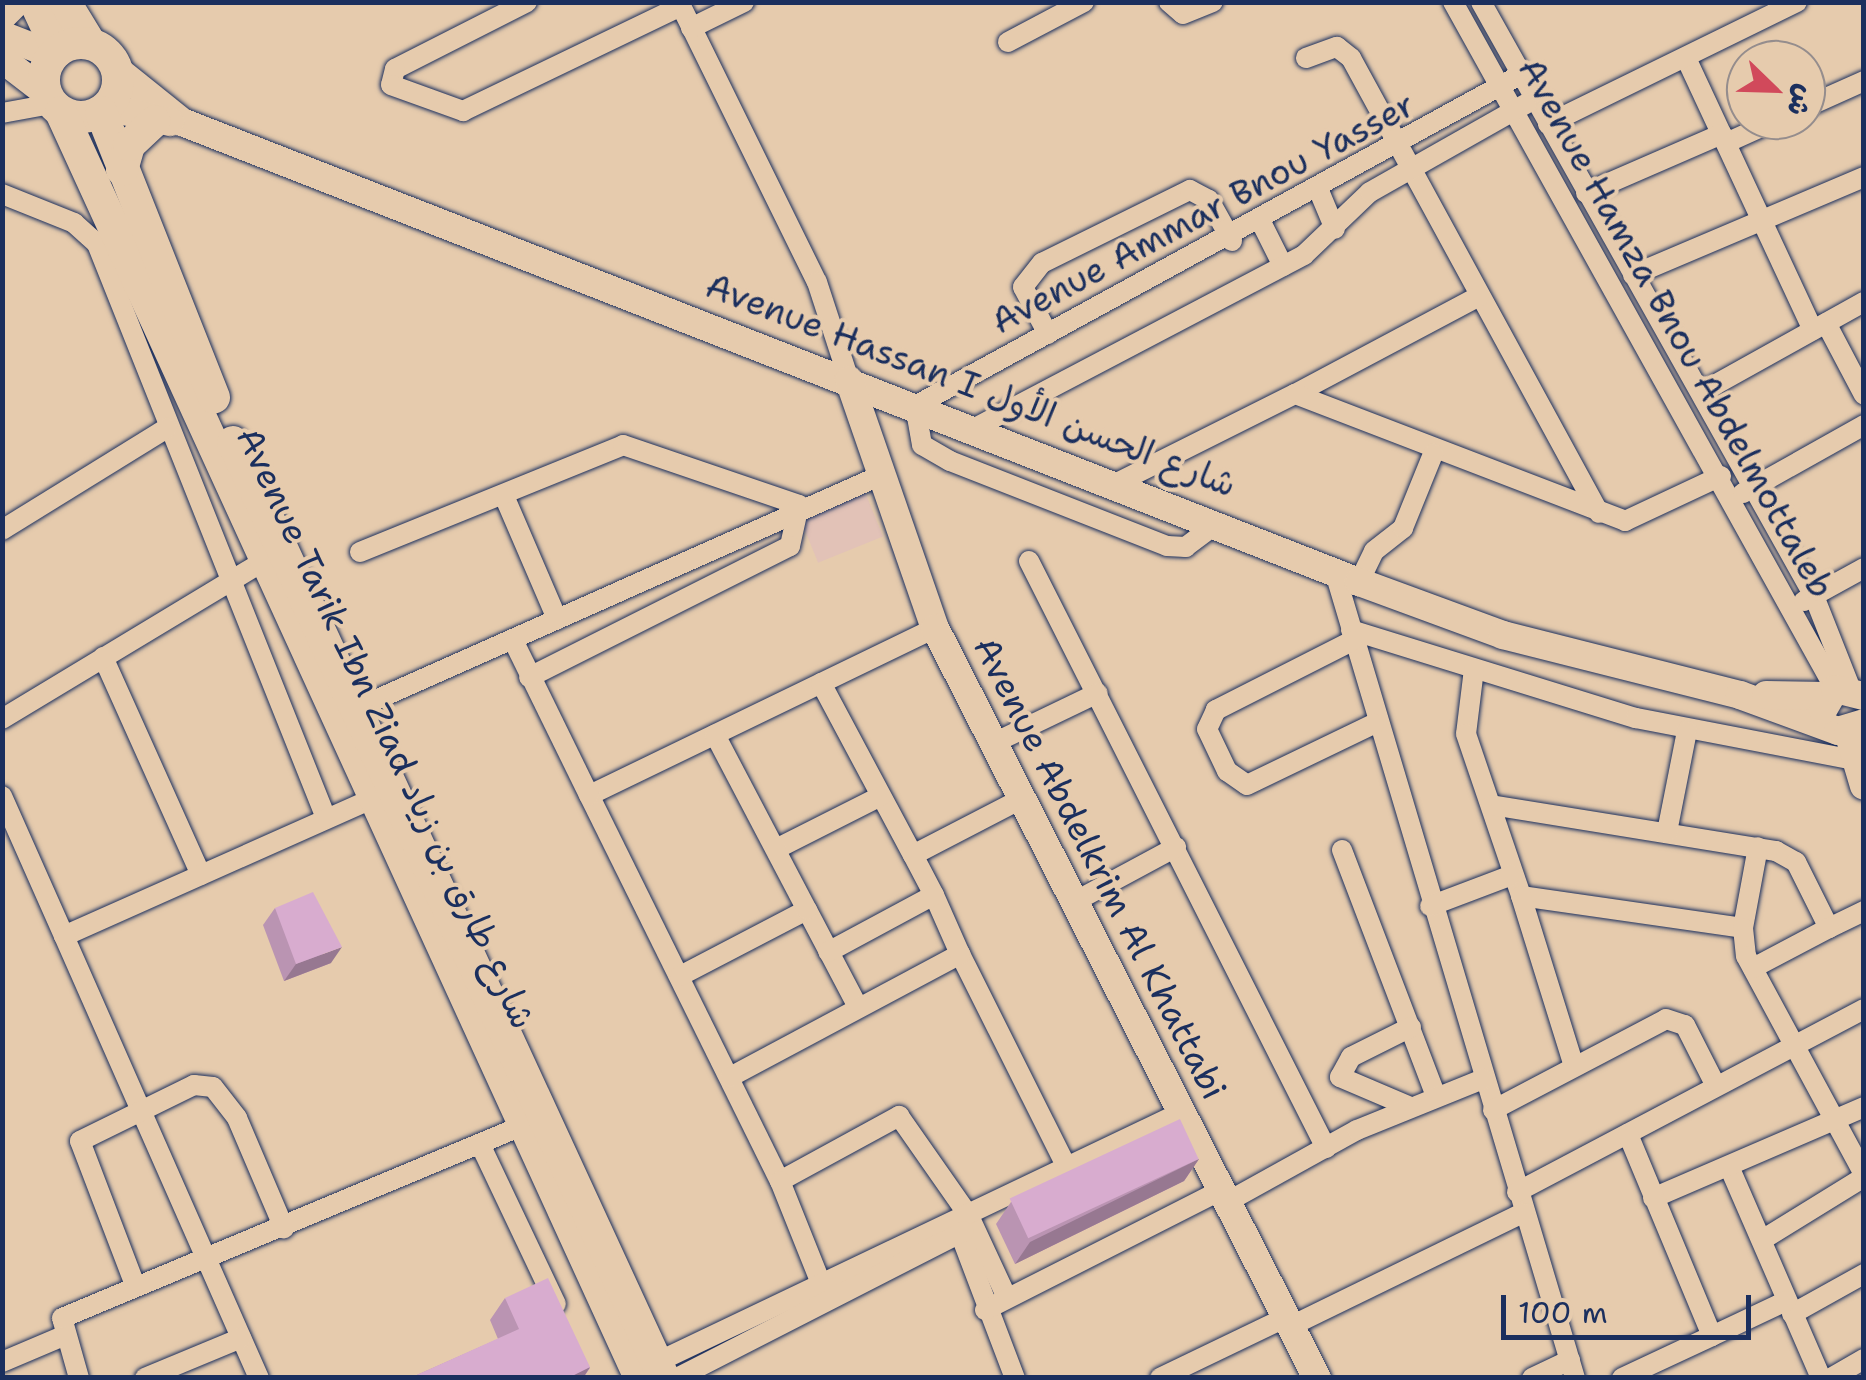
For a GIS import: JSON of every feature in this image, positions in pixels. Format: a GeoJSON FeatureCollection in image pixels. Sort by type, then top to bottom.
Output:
{"type":"FeatureCollection","features":[{"type":"Feature","properties":{"kind":"main road"},"geometry":{"type":"LineString","coordinates":[[2,14],[14,2]]}},
{"type":"Feature","properties":{"kind":"main road"},"geometry":{"type":"LineString","coordinates":[[36,2],[55,53],[53,103]]}},
{"type":"Feature","properties":{"kind":"main road"},"geometry":{"type":"LineString","coordinates":[[2,35],[55,53],[90,43],[66,2]]}},
{"type":"Feature","properties":{"kind":"main road","name":"Avenue Hassan I شارع الحسن الأول"},"geometry":{"type":"LineString","coordinates":[[90,43],[168,122]]}},
{"type":"Feature","properties":{"kind":"main road"},"geometry":{"type":"LineString","coordinates":[[2,59],[53,103]]}},
{"type":"Feature","properties":{"kind":"main road"},"geometry":{"type":"LineString","coordinates":[[104,110],[116,68]]}},
{"type":"Feature","properties":{"kind":"main road","name":"Avenue Hassan I شارع الحسن الأول"},"geometry":{"type":"LineString","coordinates":[[53,103],[168,122],[850,380],[1347,578],[1563,654],[1854,725]]}},
{"type":"Feature","properties":{"kind":"main road","name":"Avenue Tarik Ibn Ziad شارع طارق بن زياد"},"geometry":{"type":"LineString","coordinates":[[53,103],[524,1124],[650,1374]]}},
{"type":"Feature","properties":{"kind":"main road","name":"Avenue Tarik Ibn Ziad شارع طارق بن زياد"},"geometry":{"type":"LineString","coordinates":[[104,110],[122,170],[228,431],[362,706],[650,1374]]}},
{"type":"Feature","properties":{"kind":"main road"},"geometry":{"type":"LineString","coordinates":[[122,170],[129,146],[168,122]]}},
{"type":"Feature","properties":{"kind":"main road","name":"Avenue Abdelkrim Al Khattabi"},"geometry":{"type":"LineString","coordinates":[[850,380],[878,476],[935,628],[1317,1378]]}},
{"type":"Feature","properties":{"kind":"main road"},"geometry":{"type":"LineString","coordinates":[[1853,691],[1860,770]]}},
{"type":"Feature","properties":{"kind":"main road","name":"Avenue Hassan I شارع الحسن الأول"},"geometry":{"type":"LineString","coordinates":[[1740,695],[1853,691]]}},
{"type":"Feature","properties":{"kind":"street"},"geometry":{"type":"LineString","coordinates":[[527,2],[395,69],[391,86],[464,111],[680,4],[817,282],[850,380]]}},
{"type":"Feature","properties":{"kind":"street"},"geometry":{"type":"LineString","coordinates":[[691,28],[744,2]]}},
{"type":"Feature","properties":{"kind":"street"},"geometry":{"type":"LineString","coordinates":[[1008,42],[1084,2]]}},
{"type":"Feature","properties":{"kind":"street"},"geometry":{"type":"LineString","coordinates":[[1169,2],[1183,14],[1213,2]]}},
{"type":"Feature","properties":{"kind":"street","name":"Avenue Hamza Bnou Abdelmottaleb"},"geometry":{"type":"LineString","coordinates":[[1454,2],[1511,81]]}},
{"type":"Feature","properties":{"kind":"street"},"geometry":{"type":"LineString","coordinates":[[1481,2],[1511,81],[1524,104],[1548,124],[1702,392],[1814,596],[1853,691]]}},
{"type":"Feature","properties":{"kind":"street"},"geometry":{"type":"LineString","coordinates":[[1548,124],[1797,2]]}},
{"type":"Feature","properties":{"kind":"street"},"geometry":{"type":"LineString","coordinates":[[1306,58],[1343,50],[1600,512]]}},
{"type":"Feature","properties":{"kind":"street"},"geometry":{"type":"LineString","coordinates":[[1686,58],[1763,223],[1820,326],[1864,395]]}},
{"type":"Feature","properties":{"kind":"street","name":"Avenue Ammar Bnou Yasser"},"geometry":{"type":"LineString","coordinates":[[915,406],[1232,241],[1511,81]]}},
{"type":"Feature","properties":{"kind":"street"},"geometry":{"type":"LineString","coordinates":[[1826,98],[1864,81]]}},
{"type":"Feature","properties":{"kind":"street"},"geometry":{"type":"LineString","coordinates":[[2,113],[53,103]]}},
{"type":"Feature","properties":{"kind":"street"},"geometry":{"type":"LineString","coordinates":[[971,430],[1283,266],[1410,168],[1524,104]]}},
{"type":"Feature","properties":{"kind":"street","name":"Avenue Hamza Bnou Abdelmottaleb"},"geometry":{"type":"LineString","coordinates":[[1524,104],[1721,476],[1795,606],[1853,691]]}},
{"type":"Feature","properties":{"kind":"street"},"geometry":{"type":"LineString","coordinates":[[1586,193],[1724,139]]}},
{"type":"Feature","properties":{"kind":"street"},"geometry":{"type":"LineString","coordinates":[[1634,275],[1864,177]]}},
{"type":"Feature","properties":{"kind":"street"},"geometry":{"type":"LineString","coordinates":[[1048,334],[1023,286],[1030,270],[1057,256],[1190,190],[1209,200],[1232,241]]}},
{"type":"Feature","properties":{"kind":"street"},"geometry":{"type":"LineString","coordinates":[[1319,191],[1334,229]]}},
{"type":"Feature","properties":{"kind":"street"},"geometry":{"type":"LineString","coordinates":[[2,194],[93,236],[166,428],[326,818]]}},
{"type":"Feature","properties":{"kind":"street"},"geometry":{"type":"LineString","coordinates":[[1262,224],[1283,266]]}},
{"type":"Feature","properties":{"kind":"street"},"geometry":{"type":"LineString","coordinates":[[1114,484],[1479,296]]}},
{"type":"Feature","properties":{"kind":"street"},"geometry":{"type":"LineString","coordinates":[[1702,392],[1864,302]]}},
{"type":"Feature","properties":{"kind":"street"},"geometry":{"type":"LineString","coordinates":[[1295,394],[1433,454],[1635,521],[1721,476]]}},
{"type":"Feature","properties":{"kind":"street"},"geometry":{"type":"LineString","coordinates":[[915,406],[914,428],[933,453],[1167,546],[1186,547],[1216,524]]}},
{"type":"Feature","properties":{"kind":"street"},"geometry":{"type":"LineString","coordinates":[[1734,498],[1864,425]]}},
{"type":"Feature","properties":{"kind":"street"},"geometry":{"type":"LineString","coordinates":[[2,530],[166,428]]}},
{"type":"Feature","properties":{"kind":"street"},"geometry":{"type":"LineString","coordinates":[[360,552],[634,444],[800,505]]}},
{"type":"Feature","properties":{"kind":"street"},"geometry":{"type":"LineString","coordinates":[[1433,454],[1403,528],[1347,578],[1352,636],[1374,724],[1573,1369],[1532,1378]]}},
{"type":"Feature","properties":{"kind":"street"},"geometry":{"type":"LineString","coordinates":[[1074,508],[1088,474]]}},
{"type":"Feature","properties":{"kind":"street"},"geometry":{"type":"LineString","coordinates":[[362,706],[800,505],[878,476]]}},
{"type":"Feature","properties":{"kind":"street"},"geometry":{"type":"LineString","coordinates":[[504,498],[557,619]]}},
{"type":"Feature","properties":{"kind":"street"},"geometry":{"type":"LineString","coordinates":[[529,678],[790,546],[800,505]]}},
{"type":"Feature","properties":{"kind":"street"},"geometry":{"type":"LineString","coordinates":[[2,718],[264,561]]}},
{"type":"Feature","properties":{"kind":"street"},"geometry":{"type":"LineString","coordinates":[[1028,561],[1326,1148]]}},
{"type":"Feature","properties":{"kind":"street"},"geometry":{"type":"LineString","coordinates":[[1795,606],[1864,568]]}},
{"type":"Feature","properties":{"kind":"street"},"geometry":{"type":"LineString","coordinates":[[644,578],[660,612]]}},
{"type":"Feature","properties":{"kind":"street"},"geometry":{"type":"LineString","coordinates":[[589,794],[935,628]]}},
{"type":"Feature","properties":{"kind":"street"},"geometry":{"type":"LineString","coordinates":[[1374,724],[1248,785],[1227,771],[1207,729],[1216,710],[1352,636],[1688,731],[1860,770]]}},
{"type":"Feature","properties":{"kind":"street"},"geometry":{"type":"LineString","coordinates":[[513,640],[780,1181],[829,1303]]}},
{"type":"Feature","properties":{"kind":"street"},"geometry":{"type":"LineString","coordinates":[[103,657],[201,875]]}},
{"type":"Feature","properties":{"kind":"street"},"geometry":{"type":"LineString","coordinates":[[1474,669],[1466,734],[1492,804],[1574,1066]]}},
{"type":"Feature","properties":{"kind":"street"},"geometry":{"type":"LineString","coordinates":[[821,682],[934,895],[1068,1168]]}},
{"type":"Feature","properties":{"kind":"street"},"geometry":{"type":"LineString","coordinates":[[994,743],[1098,693]]}},
{"type":"Feature","properties":{"kind":"street"},"geometry":{"type":"LineString","coordinates":[[1668,832],[1688,731]]}},
{"type":"Feature","properties":{"kind":"street"},"geometry":{"type":"LineString","coordinates":[[715,735],[778,848],[858,1008]]}},
{"type":"Feature","properties":{"kind":"street"},"geometry":{"type":"LineString","coordinates":[[2,796],[259,1378]]}},
{"type":"Feature","properties":{"kind":"street"},"geometry":{"type":"LineString","coordinates":[[778,848],[881,796]]}},
{"type":"Feature","properties":{"kind":"street"},"geometry":{"type":"LineString","coordinates":[[64,936],[374,798]]}},
{"type":"Feature","properties":{"kind":"street"},"geometry":{"type":"LineString","coordinates":[[913,855],[1021,799]]}},
{"type":"Feature","properties":{"kind":"street"},"geometry":{"type":"LineString","coordinates":[[1492,804],[1758,847],[1796,862],[1829,928]]}},
{"type":"Feature","properties":{"kind":"street"},"geometry":{"type":"LineString","coordinates":[[1758,847],[1743,928],[1753,968],[1864,1175],[1762,1240]]}},
{"type":"Feature","properties":{"kind":"street"},"geometry":{"type":"LineString","coordinates":[[1074,902],[1176,848]]}},
{"type":"Feature","properties":{"kind":"street"},"geometry":{"type":"LineString","coordinates":[[1342,850],[1436,1096]]}},
{"type":"Feature","properties":{"kind":"street"},"geometry":{"type":"LineString","coordinates":[[1430,906],[1512,875]]}},
{"type":"Feature","properties":{"kind":"street"},"geometry":{"type":"LineString","coordinates":[[828,952],[934,895]]}},
{"type":"Feature","properties":{"kind":"street"},"geometry":{"type":"LineString","coordinates":[[1521,896],[1743,928]]}},
{"type":"Feature","properties":{"kind":"street"},"geometry":{"type":"LineString","coordinates":[[680,976],[807,910]]}},
{"type":"Feature","properties":{"kind":"street"},"geometry":{"type":"LineString","coordinates":[[1753,968],[1864,911]]}},
{"type":"Feature","properties":{"kind":"street"},"geometry":{"type":"LineString","coordinates":[[730,1078],[960,954]]}},
{"type":"Feature","properties":{"kind":"street"},"geometry":{"type":"LineString","coordinates":[[1517,1192],[1864,1009]]}},
{"type":"Feature","properties":{"kind":"street"},"geometry":{"type":"LineString","coordinates":[[1493,1110],[1574,1066],[1676,1019],[1716,1086]]}},
{"type":"Feature","properties":{"kind":"street"},"geometry":{"type":"LineString","coordinates":[[1408,1106],[1340,1078],[1351,1057],[1411,1027]]}},
{"type":"Feature","properties":{"kind":"street"},"geometry":{"type":"LineString","coordinates":[[985,1310],[1408,1106],[1484,1079]]}},
{"type":"Feature","properties":{"kind":"street"},"geometry":{"type":"LineString","coordinates":[[135,1285],[79,1146],[139,1109],[194,1085],[222,1094],[284,1228]]}},
{"type":"Feature","properties":{"kind":"street"},"geometry":{"type":"LineString","coordinates":[[1654,1198],[1732,1171],[1864,1106]]}},
{"type":"Feature","properties":{"kind":"street"},"geometry":{"type":"LineString","coordinates":[[650,1374],[820,1282],[990,1209],[1182,1112]]}},
{"type":"Feature","properties":{"kind":"street"},"geometry":{"type":"LineString","coordinates":[[780,1181],[899,1116],[1006,1298]]}},
{"type":"Feature","properties":{"kind":"street"},"geometry":{"type":"LineString","coordinates":[[79,1378],[60,1337],[62,1318],[524,1124]]}},
{"type":"Feature","properties":{"kind":"street"},"geometry":{"type":"LineString","coordinates":[[1628,1134],[1712,1336]]}},
{"type":"Feature","properties":{"kind":"street"},"geometry":{"type":"LineString","coordinates":[[480,1144],[566,1324]]}},
{"type":"Feature","properties":{"kind":"street"},"geometry":{"type":"LineString","coordinates":[[1732,1171],[1821,1378]]}},
{"type":"Feature","properties":{"kind":"street"},"geometry":{"type":"LineString","coordinates":[[1164,1377],[1523,1213]]}},
{"type":"Feature","properties":{"kind":"street"},"geometry":{"type":"LineString","coordinates":[[650,1374],[829,1303],[962,1220]]}},
{"type":"Feature","properties":{"kind":"street"},"geometry":{"type":"LineString","coordinates":[[962,1220],[985,1310],[1015,1378]]}},
{"type":"Feature","properties":{"kind":"street"},"geometry":{"type":"LineString","coordinates":[[1622,1378],[1712,1336],[1864,1274]]}},
{"type":"Feature","properties":{"kind":"street"},"geometry":{"type":"LineString","coordinates":[[2,1362],[60,1337]]}},
{"type":"Feature","properties":{"kind":"street"},"geometry":{"type":"LineString","coordinates":[[145,1378],[242,1338]]}},
{"type":"Feature","properties":{"kind":"street"},"geometry":{"type":"LineString","coordinates":[[1831,1378],[1864,1359]]}},
{"type":"Feature","properties":{"kind":"shaded area"},"geometry":{"type":"Polygon","coordinates":[[[865,492],[883,537],[818,563],[800,518],[865,492]]]}},
{"type":"Feature","properties":{"kind":"building"},"geometry":{"type":"Polygon","coordinates":[[[313,892],[342,947],[296,964],[275,908],[313,892]]]}},
{"type":"Feature","properties":{"kind":"building"},"geometry":{"type":"Polygon","coordinates":[[[1180,1119],[1199,1159],[1028,1238],[1010,1198],[1180,1119]]]}},
{"type":"Feature","properties":{"kind":"building"},"geometry":{"type":"Polygon","coordinates":[[[548,1278],[590,1367],[568,1378],[410,1378],[519,1329],[505,1298],[548,1278]]]}}]}
